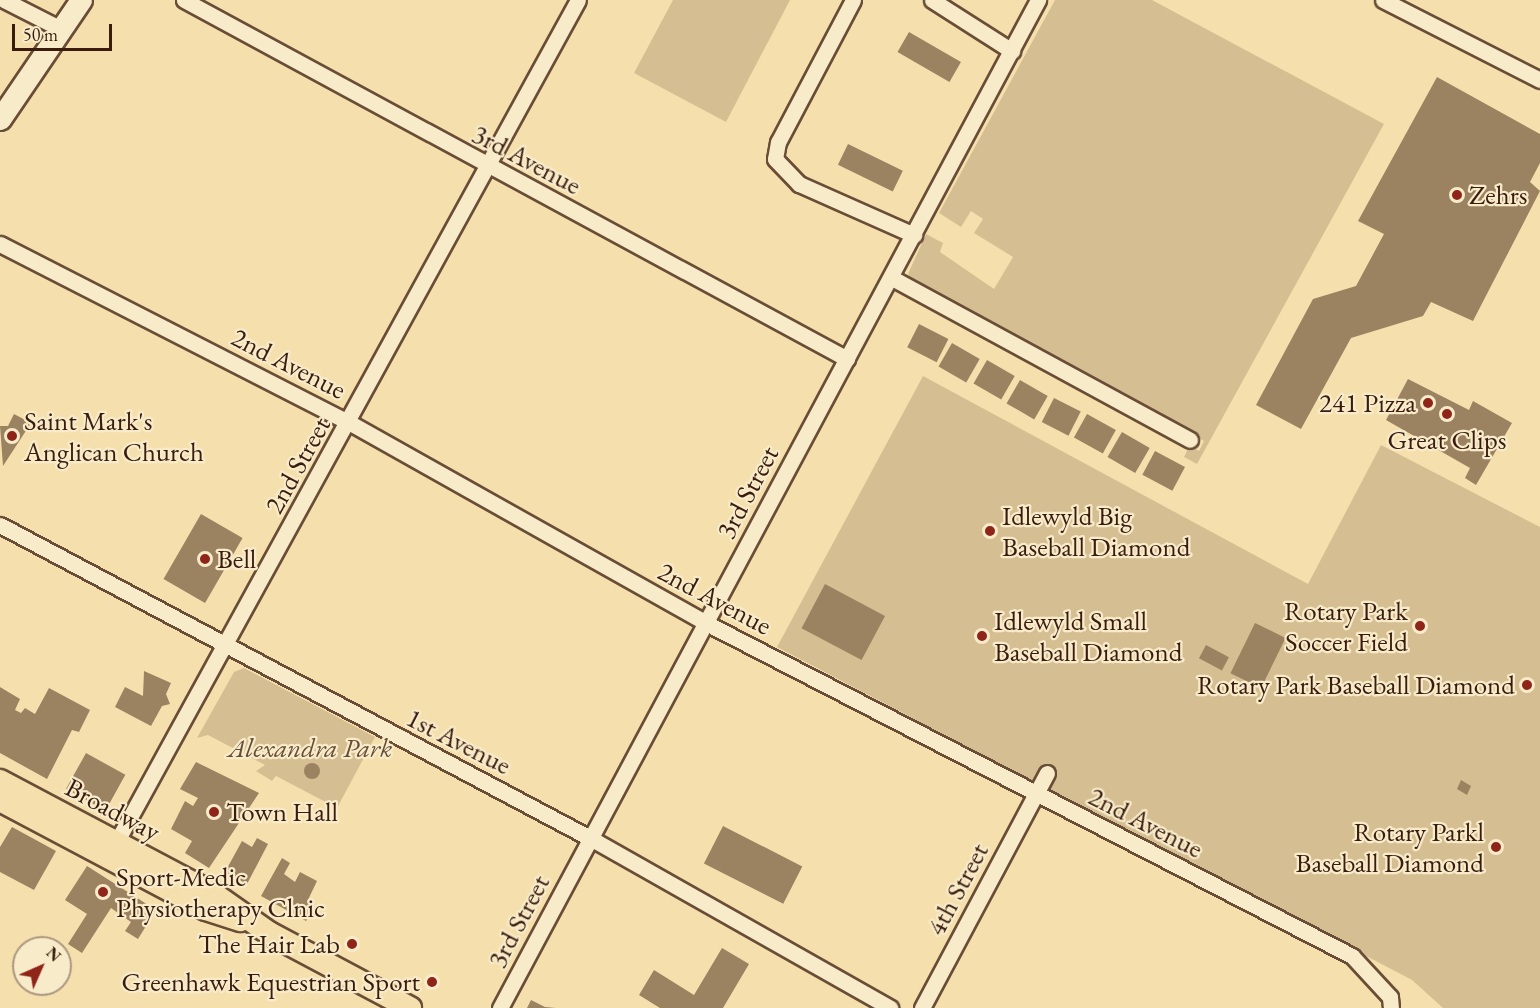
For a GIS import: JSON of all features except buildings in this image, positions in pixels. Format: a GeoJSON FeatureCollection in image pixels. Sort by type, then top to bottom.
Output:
{"type":"FeatureCollection","features":[{"type":"Feature","properties":{"kind":"main road"},"geometry":{"type":"LineString","coordinates":[[0,118],[81,0]]}},
{"type":"Feature","properties":{"kind":"main road","name":"Broadway"},"geometry":{"type":"LineString","coordinates":[[0,781],[206,909],[260,927],[399,1005]]}},
{"type":"Feature","properties":{"kind":"main road","name":"Broadway"},"geometry":{"type":"LineString","coordinates":[[0,800],[112,850]]}},
{"type":"Feature","properties":{"kind":"street"},"geometry":{"type":"LineString","coordinates":[[4,0],[60,29]]}},
{"type":"Feature","properties":{"kind":"street","name":"3rd Avenue"},"geometry":{"type":"LineString","coordinates":[[184,0],[490,169],[847,359]]}},
{"type":"Feature","properties":{"kind":"street","name":"2nd Street"},"geometry":{"type":"LineString","coordinates":[[112,850],[490,169],[578,0]]}},
{"type":"Feature","properties":{"kind":"street"},"geometry":{"type":"LineString","coordinates":[[853,0],[778,142],[775,159],[799,184],[914,235]]}},
{"type":"Feature","properties":{"kind":"street"},"geometry":{"type":"LineString","coordinates":[[933,0],[1012,51]]}},
{"type":"Feature","properties":{"kind":"street","name":"3rd Street"},"geometry":{"type":"LineString","coordinates":[[500,1008],[892,278],[1038,0]]}},
{"type":"Feature","properties":{"kind":"street"},"geometry":{"type":"LineString","coordinates":[[1383,0],[1540,80]]}},
{"type":"Feature","properties":{"kind":"street","name":"2nd Avenue"},"geometry":{"type":"LineString","coordinates":[[0,244],[350,423],[706,623],[1352,956],[1390,997],[1391,1008]]}},
{"type":"Feature","properties":{"kind":"street"},"geometry":{"type":"LineString","coordinates":[[892,278],[1190,440]]}},
{"type":"Feature","properties":{"kind":"street","name":"1st Avenue"},"geometry":{"type":"LineString","coordinates":[[0,525],[224,648],[590,838],[891,1008]]}},
{"type":"Feature","properties":{"kind":"street","name":"4th Street"},"geometry":{"type":"LineString","coordinates":[[922,1008],[1047,773]]}},
{"type":"Feature","properties":{"kind":"green space"},"geometry":{"type":"Polygon","coordinates":[[[673,0],[790,0],[726,122],[634,73],[673,0]]]}},
{"type":"Feature","properties":{"kind":"green space"},"geometry":{"type":"Polygon","coordinates":[[[1055,0],[1152,0],[1384,124],[1197,464],[1184,457],[1190,445],[1199,451],[1204,441],[916,285],[908,274],[926,234],[943,243],[940,252],[994,289],[1013,257],[974,233],[983,219],[971,211],[961,227],[939,213],[1055,0]]]}},
{"type":"Feature","properties":{"kind":"green space"},"geometry":{"type":"Polygon","coordinates":[[[923,376],[1308,584],[1381,445],[1540,527],[1540,1008],[1443,1008],[1412,980],[777,647],[923,376]]]}},
{"type":"Feature","properties":{"kind":"green space","name":"Alexandra Park"},"geometry":{"type":"Polygon","coordinates":[[[244,668],[375,737],[337,808],[276,776],[272,781],[256,771],[265,765],[208,735],[197,738],[234,672],[244,668]]]}},
{"type":"Feature","properties":{"kind":"place","name":"Zehrs"},"geometry":{"type":"Point","coordinates":[1457,195]}},
{"type":"Feature","properties":{"kind":"place","name":"241 Pizza"},"geometry":{"type":"Point","coordinates":[1428,403]}},
{"type":"Feature","properties":{"kind":"place","name":"Great Clips"},"geometry":{"type":"Point","coordinates":[1447,414]}},
{"type":"Feature","properties":{"kind":"place","name":"Saint Mark's Anglican Church"},"geometry":{"type":"Point","coordinates":[12,436]}},
{"type":"Feature","properties":{"kind":"place","name":"Idlewyld Big Baseball Diamond"},"geometry":{"type":"Point","coordinates":[990,531]}},
{"type":"Feature","properties":{"kind":"place","name":"Bell"},"geometry":{"type":"Point","coordinates":[205,559]}},
{"type":"Feature","properties":{"kind":"place","name":"Rotary Park Soccer Field"},"geometry":{"type":"Point","coordinates":[1420,626]}},
{"type":"Feature","properties":{"kind":"place","name":"Idlewyld Small Baseball Diamond"},"geometry":{"type":"Point","coordinates":[982,636]}},
{"type":"Feature","properties":{"kind":"place","name":"Rotary Park Baseball Diamond"},"geometry":{"type":"Point","coordinates":[1527,685]}},
{"type":"Feature","properties":{"kind":"place","name":"Town Hall"},"geometry":{"type":"Point","coordinates":[214,812]}},
{"type":"Feature","properties":{"kind":"place","name":"Rotary Parkl Baseball Diamond"},"geometry":{"type":"Point","coordinates":[1496,847]}},
{"type":"Feature","properties":{"kind":"place","name":"Sport-Medic Physiotherapy Clnic"},"geometry":{"type":"Point","coordinates":[103,892]}},
{"type":"Feature","properties":{"kind":"place","name":"The Hair Lab"},"geometry":{"type":"Point","coordinates":[352,944]}},
{"type":"Feature","properties":{"kind":"place","name":"Greenhawk Equestrian Sport"},"geometry":{"type":"Point","coordinates":[432,982]}}]}
